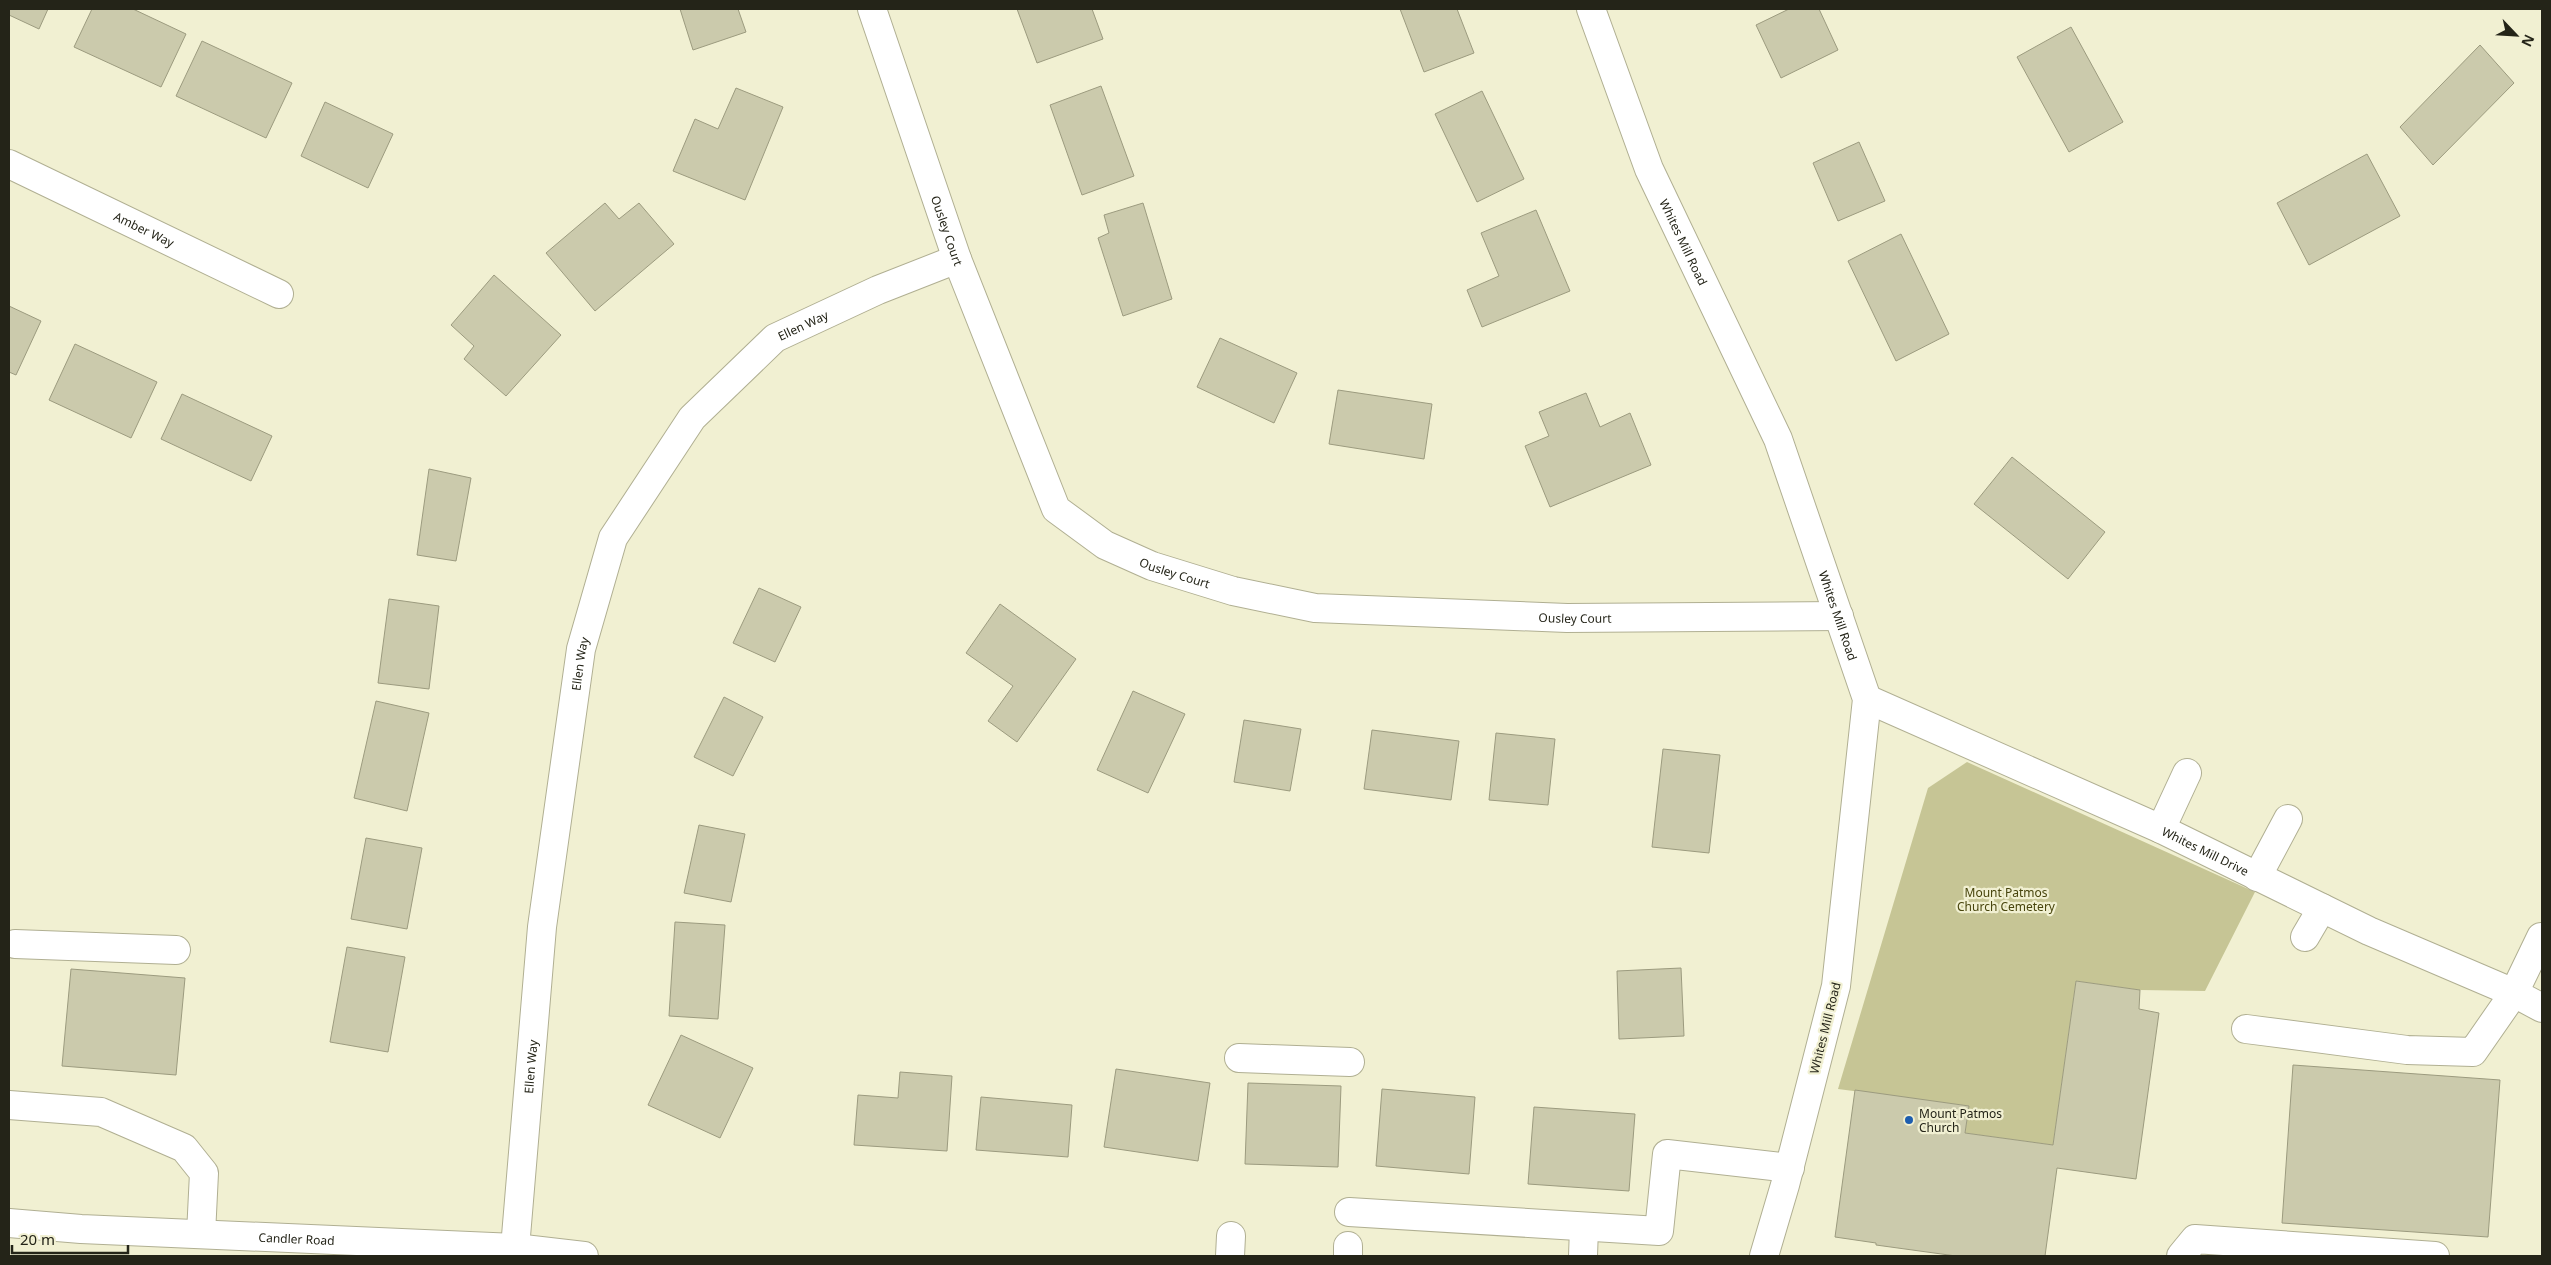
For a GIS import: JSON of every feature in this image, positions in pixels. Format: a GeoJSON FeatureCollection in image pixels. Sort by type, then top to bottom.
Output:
{"type":"FeatureCollection","features":[{"type":"Feature","properties":{"kind":"street","name":"Ousley Court"},"geometry":{"type":"LineString","coordinates":[[872,9],[956,259],[1056,509],[1105,545],[1152,566],[1233,591],[1315,608],[1567,618],[1838,616]]}},
{"type":"Feature","properties":{"kind":"street","name":"Whites Mill Road"},"geometry":{"type":"LineString","coordinates":[[1591,9],[1649,169],[1778,439],[1867,698],[1836,986],[1790,1168],[1764,1256]]}},
{"type":"Feature","properties":{"kind":"street","name":"Amber Way"},"geometry":{"type":"LineString","coordinates":[[9,164],[279,294]]}},
{"type":"Feature","properties":{"kind":"street","name":"Ellen Way"},"geometry":{"type":"LineString","coordinates":[[515,1248],[542,928],[581,649],[613,538],[692,418],[774,338],[878,290],[956,259]]}},
{"type":"Feature","properties":{"kind":"street","name":"Whites Mill Drive"},"geometry":{"type":"LineString","coordinates":[[1867,698],[2161,829],[2369,931],[2514,993],[2542,1008]]}},
{"type":"Feature","properties":{"kind":"street"},"geometry":{"type":"LineString","coordinates":[[2161,829],[2187,773]]}},
{"type":"Feature","properties":{"kind":"street"},"geometry":{"type":"LineString","coordinates":[[2258,876],[2288,819]]}},
{"type":"Feature","properties":{"kind":"street"},"geometry":{"type":"LineString","coordinates":[[2305,937],[2322,908]]}},
{"type":"Feature","properties":{"kind":"street"},"geometry":{"type":"LineString","coordinates":[[2246,1029],[2407,1050],[2473,1052],[2514,993],[2541,937]]}},
{"type":"Feature","properties":{"kind":"street"},"geometry":{"type":"LineString","coordinates":[[15,944],[176,950]]}},
{"type":"Feature","properties":{"kind":"street"},"geometry":{"type":"LineString","coordinates":[[1239,1058],[1350,1062]]}},
{"type":"Feature","properties":{"kind":"street"},"geometry":{"type":"LineString","coordinates":[[9,1105],[101,1112],[184,1148],[204,1173],[201,1234]]}},
{"type":"Feature","properties":{"kind":"street"},"geometry":{"type":"LineString","coordinates":[[1348,1212],[1659,1232],[1667,1154],[1790,1168]]}},
{"type":"Feature","properties":{"kind":"street","name":"Candler Road"},"geometry":{"type":"LineString","coordinates":[[9,1223],[201,1234],[515,1248],[584,1256]]}},
{"type":"Feature","properties":{"kind":"street"},"geometry":{"type":"LineString","coordinates":[[1582,1256],[1584,1228]]}},
{"type":"Feature","properties":{"kind":"street"},"geometry":{"type":"LineString","coordinates":[[2188,1248],[2435,1256]]}},
{"type":"Feature","properties":{"kind":"green space","name":"Mount Patmos Church Cemetery"},"geometry":{"type":"Polygon","coordinates":[[[1967,762],[2255,892],[2205,991],[2140,990],[2076,981],[2053,1145],[1965,1133],[1969,1106],[1838,1089],[1928,788],[1967,762]]]}},
{"type":"Feature","properties":{"kind":"building"},"geometry":{"type":"Polygon","coordinates":[[[9,9],[48,9],[39,29],[9,15],[9,9]]]}},
{"type":"Feature","properties":{"kind":"building"},"geometry":{"type":"Polygon","coordinates":[[[92,9],[133,9],[186,34],[161,87],[74,47],[92,9]]]}},
{"type":"Feature","properties":{"kind":"building"},"geometry":{"type":"Polygon","coordinates":[[[680,9],[738,9],[746,32],[693,50],[680,9]]]}},
{"type":"Feature","properties":{"kind":"building"},"geometry":{"type":"Polygon","coordinates":[[[1017,9],[1092,9],[1103,39],[1037,63],[1017,9]]]}},
{"type":"Feature","properties":{"kind":"building"},"geometry":{"type":"Polygon","coordinates":[[[1400,9],[1457,9],[1474,53],[1424,72],[1400,9]]]}},
{"type":"Feature","properties":{"kind":"building"},"geometry":{"type":"Polygon","coordinates":[[[1789,9],[1819,9],[1838,50],[1781,78],[1756,25],[1789,9]]]}},
{"type":"Feature","properties":{"kind":"building"},"geometry":{"type":"Polygon","coordinates":[[[2071,27],[2123,122],[2069,152],[2017,57],[2071,27]]]}},
{"type":"Feature","properties":{"kind":"building"},"geometry":{"type":"Polygon","coordinates":[[[202,41],[292,83],[266,138],[176,96],[202,41]]]}},
{"type":"Feature","properties":{"kind":"building"},"geometry":{"type":"Polygon","coordinates":[[[2480,45],[2514,83],[2433,165],[2400,127],[2480,45]]]}},
{"type":"Feature","properties":{"kind":"building"},"geometry":{"type":"Polygon","coordinates":[[[1101,86],[1134,176],[1082,195],[1050,105],[1101,86]]]}},
{"type":"Feature","properties":{"kind":"building"},"geometry":{"type":"Polygon","coordinates":[[[736,88],[783,107],[745,200],[673,171],[695,119],[718,129],[736,88]]]}},
{"type":"Feature","properties":{"kind":"building"},"geometry":{"type":"Polygon","coordinates":[[[1482,91],[1524,179],[1477,202],[1435,114],[1482,91]]]}},
{"type":"Feature","properties":{"kind":"building"},"geometry":{"type":"Polygon","coordinates":[[[325,102],[393,134],[368,188],[301,156],[325,102]]]}},
{"type":"Feature","properties":{"kind":"building"},"geometry":{"type":"Polygon","coordinates":[[[1859,142],[1885,201],[1838,221],[1813,163],[1859,142]]]}},
{"type":"Feature","properties":{"kind":"building"},"geometry":{"type":"Polygon","coordinates":[[[2367,154],[2400,216],[2309,265],[2277,203],[2367,154]]]}},
{"type":"Feature","properties":{"kind":"building"},"geometry":{"type":"Polygon","coordinates":[[[605,203],[619,219],[639,203],[674,244],[595,311],[546,253],[605,203]]]}},
{"type":"Feature","properties":{"kind":"building"},"geometry":{"type":"Polygon","coordinates":[[[1143,203],[1172,299],[1123,316],[1098,238],[1109,233],[1104,215],[1143,203]]]}},
{"type":"Feature","properties":{"kind":"building"},"geometry":{"type":"Polygon","coordinates":[[[1536,210],[1570,291],[1482,327],[1467,290],[1499,276],[1481,233],[1536,210]]]}},
{"type":"Feature","properties":{"kind":"building"},"geometry":{"type":"Polygon","coordinates":[[[1901,234],[1949,334],[1896,361],[1848,261],[1901,234]]]}},
{"type":"Feature","properties":{"kind":"building"},"geometry":{"type":"Polygon","coordinates":[[[494,275],[561,335],[506,396],[464,359],[474,346],[451,325],[494,275]]]}},
{"type":"Feature","properties":{"kind":"building"},"geometry":{"type":"Polygon","coordinates":[[[9,306],[41,321],[16,375],[9,372],[9,306]]]}},
{"type":"Feature","properties":{"kind":"building"},"geometry":{"type":"Polygon","coordinates":[[[1220,338],[1297,373],[1274,423],[1197,387],[1220,338]]]}},
{"type":"Feature","properties":{"kind":"building"},"geometry":{"type":"Polygon","coordinates":[[[75,344],[157,382],[131,438],[49,400],[75,344]]]}},
{"type":"Feature","properties":{"kind":"building"},"geometry":{"type":"Polygon","coordinates":[[[1338,390],[1432,404],[1424,459],[1329,444],[1338,390]]]}},
{"type":"Feature","properties":{"kind":"building"},"geometry":{"type":"Polygon","coordinates":[[[1586,393],[1600,427],[1630,413],[1651,465],[1550,507],[1525,446],[1549,436],[1539,412],[1586,393]]]}},
{"type":"Feature","properties":{"kind":"building"},"geometry":{"type":"Polygon","coordinates":[[[182,394],[272,436],[251,481],[161,439],[182,394]]]}},
{"type":"Feature","properties":{"kind":"building"},"geometry":{"type":"Polygon","coordinates":[[[2012,457],[2105,532],[2068,579],[1974,504],[2012,457]]]}},
{"type":"Feature","properties":{"kind":"building"},"geometry":{"type":"Polygon","coordinates":[[[429,469],[471,478],[456,561],[417,555],[429,469]]]}},
{"type":"Feature","properties":{"kind":"building"},"geometry":{"type":"Polygon","coordinates":[[[759,588],[801,607],[775,662],[733,643],[759,588]]]}},
{"type":"Feature","properties":{"kind":"building"},"geometry":{"type":"Polygon","coordinates":[[[389,599],[439,606],[429,689],[378,683],[389,599]]]}},
{"type":"Feature","properties":{"kind":"building"},"geometry":{"type":"Polygon","coordinates":[[[1000,604],[1076,659],[1017,742],[988,721],[1013,686],[966,653],[1000,604]]]}},
{"type":"Feature","properties":{"kind":"building"},"geometry":{"type":"Polygon","coordinates":[[[1133,691],[1185,714],[1148,793],[1097,770],[1133,691]]]}},
{"type":"Feature","properties":{"kind":"building"},"geometry":{"type":"Polygon","coordinates":[[[724,697],[763,717],[733,776],[694,757],[724,697]]]}},
{"type":"Feature","properties":{"kind":"building"},"geometry":{"type":"Polygon","coordinates":[[[376,701],[429,713],[407,811],[354,798],[376,701]]]}},
{"type":"Feature","properties":{"kind":"building"},"geometry":{"type":"Polygon","coordinates":[[[1244,720],[1301,729],[1290,791],[1234,782],[1244,720]]]}},
{"type":"Feature","properties":{"kind":"building"},"geometry":{"type":"Polygon","coordinates":[[[1372,730],[1459,741],[1451,800],[1364,789],[1372,730]]]}},
{"type":"Feature","properties":{"kind":"building"},"geometry":{"type":"Polygon","coordinates":[[[1496,733],[1555,739],[1548,805],[1489,800],[1496,733]]]}},
{"type":"Feature","properties":{"kind":"building"},"geometry":{"type":"Polygon","coordinates":[[[1663,749],[1720,755],[1709,853],[1652,847],[1663,749]]]}},
{"type":"Feature","properties":{"kind":"building"},"geometry":{"type":"Polygon","coordinates":[[[699,825],[745,834],[731,902],[684,893],[699,825]]]}},
{"type":"Feature","properties":{"kind":"building"},"geometry":{"type":"Polygon","coordinates":[[[366,838],[422,848],[407,929],[351,919],[366,838]]]}},
{"type":"Feature","properties":{"kind":"building"},"geometry":{"type":"Polygon","coordinates":[[[675,922],[725,925],[718,1019],[669,1016],[675,922]]]}},
{"type":"Feature","properties":{"kind":"building"},"geometry":{"type":"Polygon","coordinates":[[[347,947],[405,957],[388,1052],[330,1042],[347,947]]]}},
{"type":"Feature","properties":{"kind":"building"},"geometry":{"type":"Polygon","coordinates":[[[1681,968],[1684,1036],[1619,1039],[1617,971],[1681,968]]]}},
{"type":"Feature","properties":{"kind":"building"},"geometry":{"type":"Polygon","coordinates":[[[71,969],[185,978],[176,1075],[62,1066],[71,969]]]}},
{"type":"Feature","properties":{"kind":"building","name":"Mount Patmos Church"},"geometry":{"type":"Polygon","coordinates":[[[2076,981],[2140,990],[2139,1009],[2159,1013],[2136,1179],[2057,1168],[2045,1256],[1956,1256],[1876,1245],[1876,1243],[1835,1237],[1855,1090],[1969,1106],[1965,1133],[2053,1145],[2076,981]]]}},
{"type":"Feature","properties":{"kind":"building"},"geometry":{"type":"Polygon","coordinates":[[[681,1035],[753,1068],[720,1138],[648,1105],[681,1035]]]}},
{"type":"Feature","properties":{"kind":"building"},"geometry":{"type":"Polygon","coordinates":[[[2293,1065],[2500,1080],[2488,1237],[2282,1223],[2293,1065]]]}},
{"type":"Feature","properties":{"kind":"building"},"geometry":{"type":"Polygon","coordinates":[[[1116,1069],[1210,1083],[1198,1161],[1104,1147],[1116,1069]]]}},
{"type":"Feature","properties":{"kind":"building"},"geometry":{"type":"Polygon","coordinates":[[[900,1072],[952,1076],[947,1151],[854,1145],[858,1095],[898,1098],[900,1072]]]}},
{"type":"Feature","properties":{"kind":"building"},"geometry":{"type":"Polygon","coordinates":[[[1248,1083],[1341,1086],[1338,1167],[1245,1164],[1248,1083]]]}},
{"type":"Feature","properties":{"kind":"building"},"geometry":{"type":"Polygon","coordinates":[[[1382,1089],[1475,1097],[1469,1174],[1376,1166],[1382,1089]]]}},
{"type":"Feature","properties":{"kind":"building"},"geometry":{"type":"Polygon","coordinates":[[[981,1097],[1072,1105],[1068,1157],[976,1150],[981,1097]]]}},
{"type":"Feature","properties":{"kind":"building"},"geometry":{"type":"Polygon","coordinates":[[[1534,1107],[1635,1114],[1629,1191],[1528,1184],[1534,1107]]]}},
{"type":"Feature","properties":{"kind":"place","name":"Mount Patmos Church"},"geometry":{"type":"Point","coordinates":[1909,1120]}}]}
